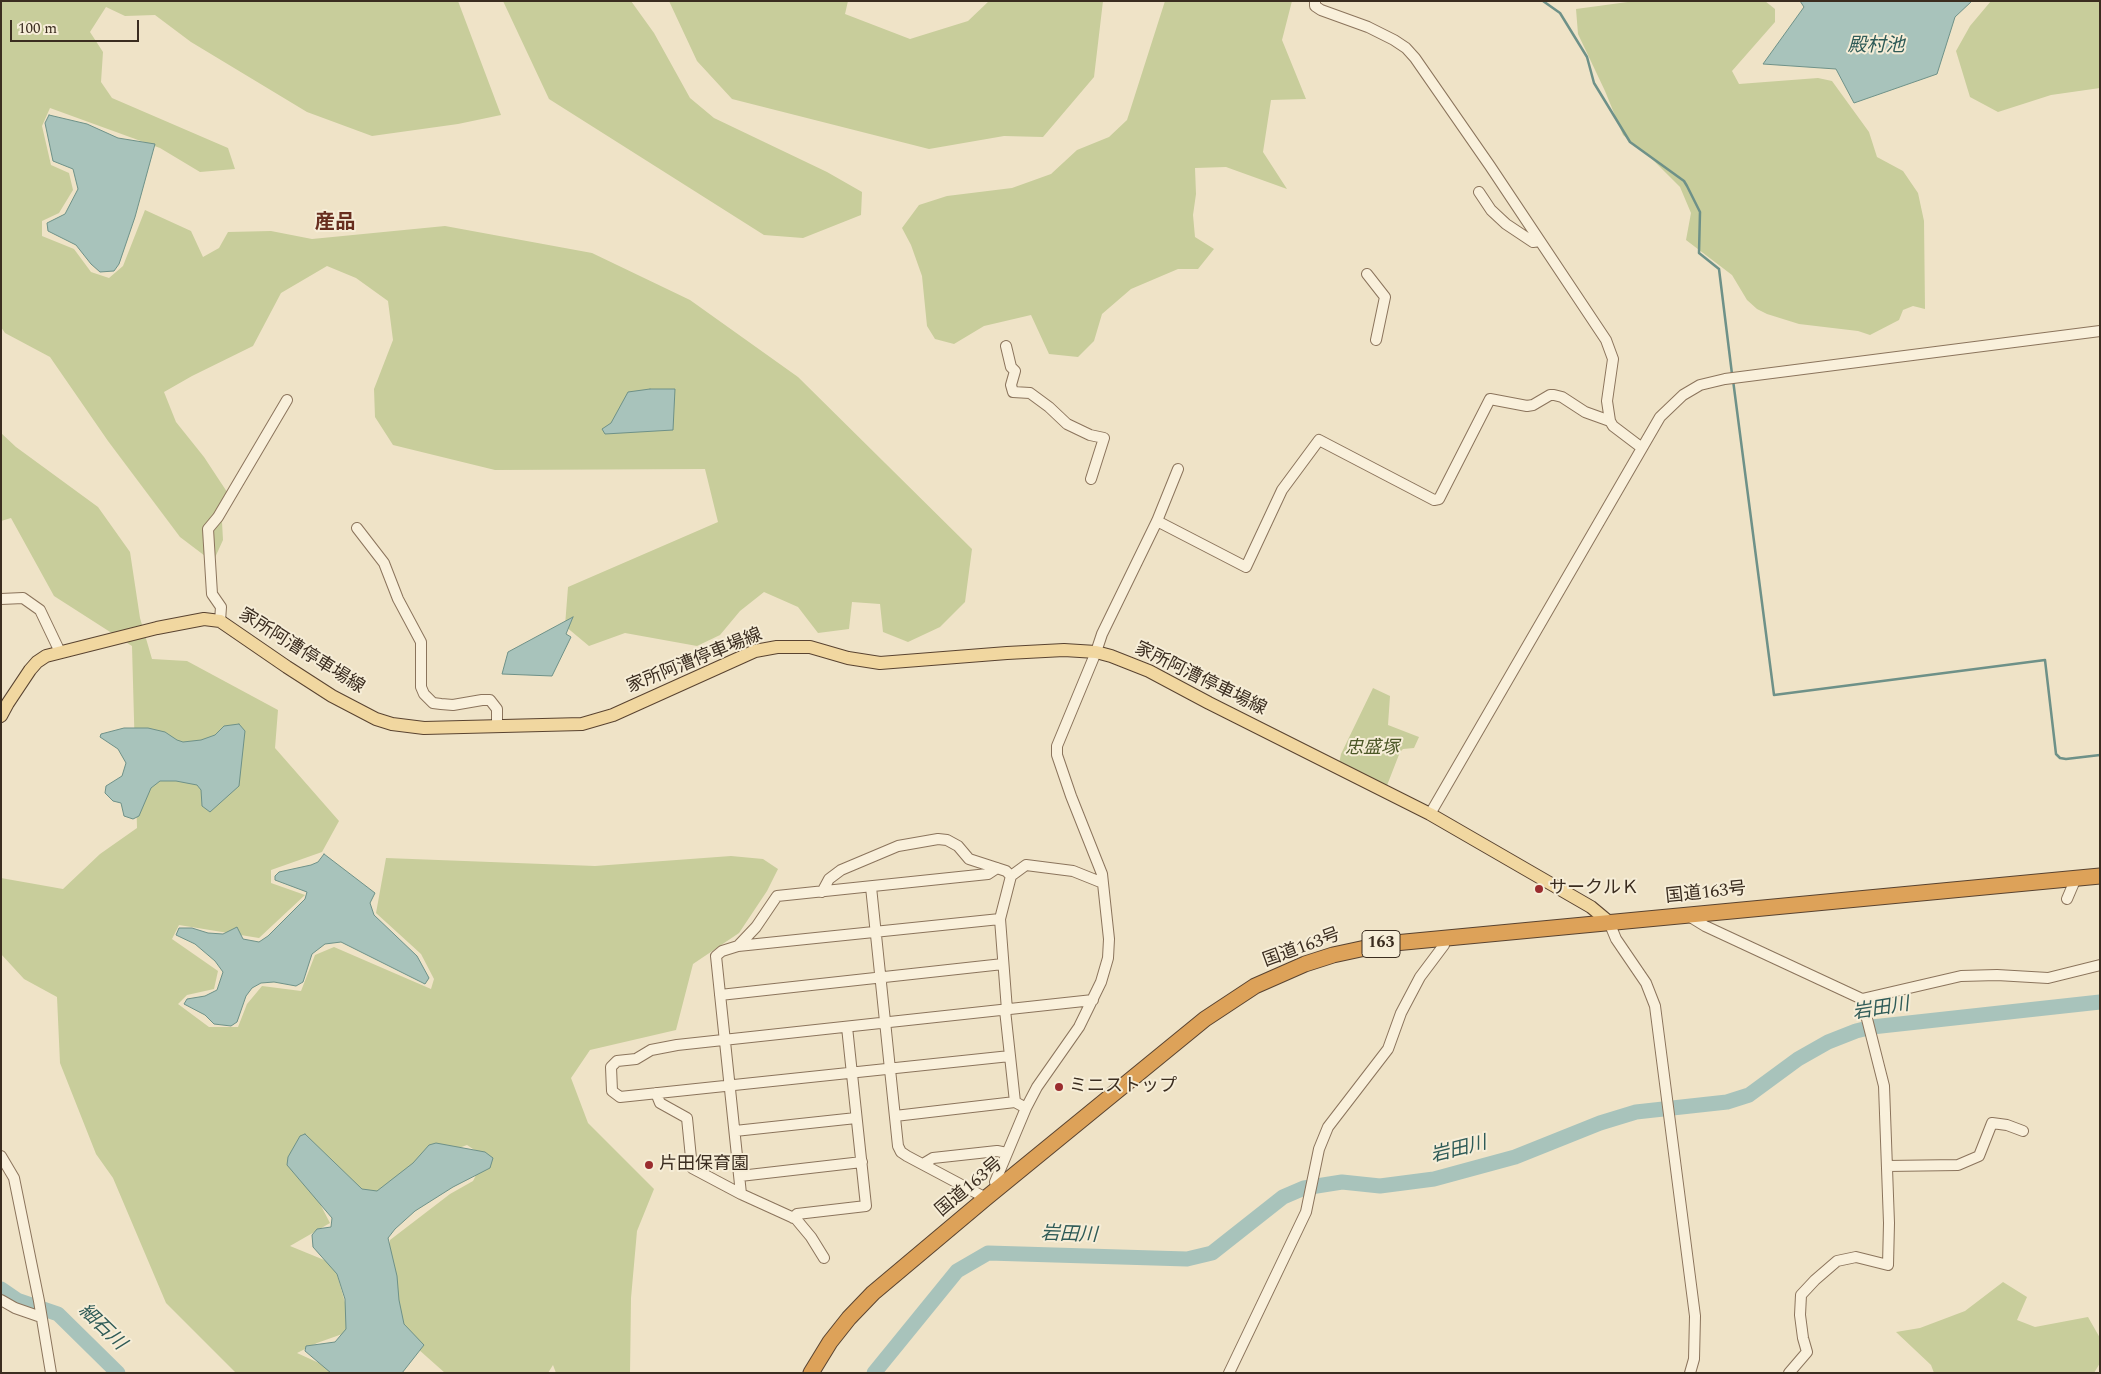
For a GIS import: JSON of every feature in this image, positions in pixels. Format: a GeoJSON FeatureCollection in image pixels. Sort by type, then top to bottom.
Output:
{"type":"FeatureCollection","features":[{"type":"Feature","properties":{"kind":"highway","name":"国道163号"},"geometry":{"type":"LineString","coordinates":[[809,1372],[849,1318],[873,1293],[1205,1019],[1255,986],[1280,974],[1333,955],[1384,944],[2100,876]]}},
{"type":"Feature","properties":{"kind":"main road","name":"家所阿漕停車場線"},"geometry":{"type":"LineString","coordinates":[[1,716],[36,662],[46,656],[196,620],[213,619],[220,621],[332,696],[376,719],[405,726],[424,728],[575,724],[597,720],[755,651],[776,647],[810,647],[848,658],[880,663],[1007,652],[1064,650],[1096,652],[1149,671],[1430,814],[1591,907],[1609,922]]}},
{"type":"Feature","properties":{"kind":"street"},"geometry":{"type":"LineString","coordinates":[[1315,1],[1315,6],[1321,10],[1368,27],[1406,48],[1490,166],[1610,346],[1613,365],[1607,401],[1610,421],[1642,448]]}},
{"type":"Feature","properties":{"kind":"street"},"geometry":{"type":"LineString","coordinates":[[1479,192],[1485,204],[1506,224],[1533,242],[1540,241]]}},
{"type":"Feature","properties":{"kind":"street"},"geometry":{"type":"LineString","coordinates":[[1367,274],[1385,297],[1376,340]]}},
{"type":"Feature","properties":{"kind":"street"},"geometry":{"type":"LineString","coordinates":[[1430,814],[1660,417],[1683,394],[1713,381],[2100,330]]}},
{"type":"Feature","properties":{"kind":"street"},"geometry":{"type":"LineString","coordinates":[[1006,346],[1011,367],[1015,371],[1011,385],[1013,392],[1030,393],[1067,424],[1090,435],[1104,438],[1092,479]]}},
{"type":"Feature","properties":{"kind":"street"},"geometry":{"type":"LineString","coordinates":[[1157,521],[1246,567],[1282,490],[1319,440],[1434,500],[1439,499],[1490,399],[1527,406],[1554,395],[1562,397],[1585,412],[1610,421]]}},
{"type":"Feature","properties":{"kind":"street"},"geometry":{"type":"LineString","coordinates":[[220,621],[221,607],[212,594],[208,529],[218,517],[287,400]]}},
{"type":"Feature","properties":{"kind":"street"},"geometry":{"type":"LineString","coordinates":[[998,1189],[995,1182],[1026,1108],[1037,1087],[1079,1027],[1101,982],[1108,958],[1109,939],[1102,874],[1057,755],[1057,746],[1102,634],[1157,521],[1178,469]]}},
{"type":"Feature","properties":{"kind":"street"},"geometry":{"type":"LineString","coordinates":[[357,528],[384,563],[398,599],[421,642],[421,686],[424,694],[433,703],[441,704],[454,705],[490,700],[497,709],[496,725]]}},
{"type":"Feature","properties":{"kind":"street"},"geometry":{"type":"LineString","coordinates":[[1,599],[23,598],[40,610],[60,652]]}},
{"type":"Feature","properties":{"kind":"street"},"geometry":{"type":"LineString","coordinates":[[822,892],[829,879],[841,870],[881,852],[920,841],[938,839],[947,840],[958,846],[969,860],[1006,871],[1011,876]]}},
{"type":"Feature","properties":{"kind":"street"},"geometry":{"type":"LineString","coordinates":[[1015,1102],[1000,919],[1011,876],[1026,865],[1073,871],[1103,883]]}},
{"type":"Feature","properties":{"kind":"street"},"geometry":{"type":"LineString","coordinates":[[738,946],[761,922],[776,896],[988,874],[998,868]]}},
{"type":"Feature","properties":{"kind":"street"},"geometry":{"type":"LineString","coordinates":[[2067,899],[2076,878]]}},
{"type":"Feature","properties":{"kind":"street"},"geometry":{"type":"LineString","coordinates":[[871,887],[898,1146],[901,1152],[986,1198]]}},
{"type":"Feature","properties":{"kind":"street"},"geometry":{"type":"LineString","coordinates":[[1686,914],[1705,926],[1862,999],[1961,976],[1997,975],[2048,978],[2100,965]]}},
{"type":"Feature","properties":{"kind":"street"},"geometry":{"type":"LineString","coordinates":[[741,1194],[716,956],[722,951],[738,946],[1000,919]]}},
{"type":"Feature","properties":{"kind":"street"},"geometry":{"type":"LineString","coordinates":[[1609,922],[1616,939],[1651,992],[1655,1006],[1695,1316],[1694,1359],[1690,1373]]}},
{"type":"Feature","properties":{"kind":"street"},"geometry":{"type":"LineString","coordinates":[[1229,1373],[1306,1212],[1319,1149],[1328,1127],[1388,1049],[1401,1013],[1416,984],[1444,945],[1445,939]]}},
{"type":"Feature","properties":{"kind":"street"},"geometry":{"type":"LineString","coordinates":[[720,995],[1003,964]]}},
{"type":"Feature","properties":{"kind":"street"},"geometry":{"type":"LineString","coordinates":[[1789,1373],[1807,1352],[1800,1315],[1801,1295],[1815,1280],[1838,1261],[1856,1257],[1888,1265],[1884,1086],[1862,999]]}},
{"type":"Feature","properties":{"kind":"street"},"geometry":{"type":"LineString","coordinates":[[1010,1056],[620,1097],[612,1091],[611,1067],[616,1061],[636,1059],[651,1050],[725,1040],[1093,1000]]}},
{"type":"Feature","properties":{"kind":"street"},"geometry":{"type":"LineString","coordinates":[[793,1218],[797,1214],[866,1206],[847,1027]]}},
{"type":"Feature","properties":{"kind":"street"},"geometry":{"type":"LineString","coordinates":[[656,1093],[660,1102],[687,1118],[692,1168],[741,1194],[793,1218],[811,1237],[824,1258]]}},
{"type":"Feature","properties":{"kind":"street"},"geometry":{"type":"LineString","coordinates":[[895,1116],[1015,1102],[1026,1108]]}},
{"type":"Feature","properties":{"kind":"street"},"geometry":{"type":"LineString","coordinates":[[735,1131],[856,1118]]}},
{"type":"Feature","properties":{"kind":"street"},"geometry":{"type":"LineString","coordinates":[[1887,1166],[1958,1166],[1979,1156],[1992,1124],[2007,1125],[2023,1131]]}},
{"type":"Feature","properties":{"kind":"street"},"geometry":{"type":"LineString","coordinates":[[923,1164],[932,1158],[997,1151],[1007,1154]]}},
{"type":"Feature","properties":{"kind":"street"},"geometry":{"type":"LineString","coordinates":[[1,1156],[14,1178],[39,1301],[50,1373]]}},
{"type":"Feature","properties":{"kind":"street"},"geometry":{"type":"LineString","coordinates":[[740,1176],[862,1162]]}},
{"type":"Feature","properties":{"kind":"street"},"geometry":{"type":"LineString","coordinates":[[1,1300],[15,1308],[41,1315]]}},
{"type":"Feature","properties":{"kind":"green space"},"geometry":{"type":"Polygon","coordinates":[[[1,1],[458,1],[501,115],[458,124],[372,136],[307,112],[191,42],[155,15],[125,16],[106,7],[90,32],[103,52],[101,82],[112,98],[228,148],[235,169],[200,172],[160,148],[50,108],[42,126],[51,165],[69,173],[73,190],[59,213],[42,221],[42,236],[74,249],[91,272],[109,278],[123,266],[145,210],[191,231],[203,257],[219,248],[228,232],[271,231],[312,239],[445,226],[592,253],[690,300],[798,377],[972,549],[965,602],[940,627],[908,642],[883,632],[880,604],[852,602],[849,629],[818,633],[798,607],[764,592],[740,611],[720,635],[697,646],[625,633],[589,646],[565,626],[568,587],[718,522],[705,469],[495,470],[393,445],[375,417],[374,389],[393,340],[388,301],[356,278],[327,266],[281,293],[253,346],[164,392],[176,422],[204,457],[231,498],[222,522],[223,540],[213,562],[180,537],[108,441],[50,357],[5,333],[1,327],[1,1]]]}},
{"type":"Feature","properties":{"kind":"green space"},"geometry":{"type":"Polygon","coordinates":[[[503,1],[631,1],[654,33],[690,98],[714,118],[827,172],[862,192],[861,215],[803,238],[764,235],[549,99],[503,1]]]}},
{"type":"Feature","properties":{"kind":"green space"},"geometry":{"type":"Polygon","coordinates":[[[669,1],[848,1],[845,14],[910,39],[968,21],[989,1],[1103,1],[1094,77],[1043,137],[1004,136],[929,149],[732,99],[697,61],[669,1]]]}},
{"type":"Feature","properties":{"kind":"green space"},"geometry":{"type":"Polygon","coordinates":[[[1165,1],[1292,1],[1282,40],[1306,99],[1271,100],[1263,152],[1287,189],[1226,167],[1195,168],[1196,194],[1193,215],[1195,237],[1214,249],[1198,269],[1178,269],[1131,289],[1102,314],[1094,341],[1078,357],[1049,354],[1031,315],[984,326],[954,344],[935,339],[927,326],[922,276],[911,245],[902,228],[919,205],[947,196],[1012,188],[1051,174],[1077,150],[1109,137],[1127,120],[1165,1]]]}},
{"type":"Feature","properties":{"kind":"green space"},"geometry":{"type":"Polygon","coordinates":[[[1635,1],[1765,1],[1775,9],[1775,22],[1732,71],[1739,84],[1818,78],[1832,81],[1869,132],[1877,157],[1903,171],[1918,193],[1924,221],[1925,309],[1913,306],[1903,310],[1899,320],[1870,335],[1858,331],[1799,324],[1757,309],[1747,300],[1732,275],[1686,240],[1691,213],[1680,187],[1650,157],[1623,135],[1578,34],[1576,9],[1635,1]]]}},
{"type":"Feature","properties":{"kind":"green space"},"geometry":{"type":"Polygon","coordinates":[[[1991,1],[2100,1],[2100,88],[2051,95],[1998,112],[1970,97],[1956,51],[1970,26],[1991,1]]]}},
{"type":"Feature","properties":{"kind":"green space"},"geometry":{"type":"Polygon","coordinates":[[[1,433],[16,447],[98,507],[130,552],[140,618],[152,659],[187,661],[278,710],[275,748],[339,821],[322,852],[271,870],[271,883],[305,895],[259,938],[179,925],[172,939],[218,971],[214,989],[187,995],[178,1004],[209,1027],[238,1027],[247,1004],[262,986],[301,991],[315,955],[334,947],[431,989],[434,979],[421,954],[376,913],[386,858],[595,866],[731,856],[763,859],[778,869],[767,891],[739,933],[693,964],[676,1030],[590,1050],[571,1078],[588,1123],[654,1189],[637,1231],[631,1298],[630,1373],[556,1373],[553,1365],[548,1373],[445,1373],[400,1333],[386,1281],[390,1240],[450,1194],[473,1181],[479,1169],[479,1153],[467,1145],[425,1160],[373,1203],[292,1150],[330,1223],[290,1246],[334,1264],[346,1306],[348,1332],[317,1343],[297,1353],[341,1373],[236,1373],[166,1303],[113,1178],[96,1154],[60,1063],[57,997],[24,979],[1,954],[1,878],[63,889],[100,854],[137,828],[132,646],[54,596],[11,518],[1,521],[1,433]]]}},
{"type":"Feature","properties":{"kind":"green space","name":"忠盛塚"},"geometry":{"type":"Polygon","coordinates":[[[1373,688],[1390,696],[1388,725],[1419,737],[1414,748],[1403,749],[1400,752],[1386,788],[1339,764],[1341,754],[1373,688]]]}},
{"type":"Feature","properties":{"kind":"green space"},"geometry":{"type":"Polygon","coordinates":[[[2003,1282],[2027,1297],[2017,1320],[2035,1327],[2088,1317],[2100,1338],[2100,1363],[2094,1373],[1934,1373],[1931,1365],[1896,1332],[1920,1328],[1965,1311],[2003,1282]]]}},
{"type":"Feature","properties":{"kind":"water","name":"殿村池"},"geometry":{"type":"Polygon","coordinates":[[[1800,1],[1972,1],[1955,17],[1937,74],[1854,103],[1836,69],[1763,64],[1804,7],[1800,1]]]}},
{"type":"Feature","properties":{"kind":"water"},"geometry":{"type":"Polygon","coordinates":[[[49,115],[87,124],[118,138],[155,144],[135,217],[119,264],[114,271],[100,272],[76,245],[48,231],[47,223],[65,214],[78,189],[73,169],[53,161],[45,123],[49,115]]]}},
{"type":"Feature","properties":{"kind":"water"},"geometry":{"type":"Polygon","coordinates":[[[650,389],[675,389],[673,430],[605,434],[602,429],[611,423],[628,392],[650,389]]]}},
{"type":"Feature","properties":{"kind":"water"},"geometry":{"type":"Polygon","coordinates":[[[573,617],[566,634],[571,637],[552,676],[502,674],[508,652],[573,617]]]}},
{"type":"Feature","properties":{"kind":"water"},"geometry":{"type":"Polygon","coordinates":[[[239,724],[245,731],[239,786],[210,812],[202,806],[201,790],[197,785],[176,781],[160,781],[151,788],[139,816],[133,819],[124,816],[121,803],[113,801],[105,793],[106,786],[122,776],[126,763],[118,749],[100,737],[101,734],[124,728],[148,728],[165,732],[183,742],[201,740],[215,735],[224,726],[239,724]]]}},
{"type":"Feature","properties":{"kind":"water"},"geometry":{"type":"Polygon","coordinates":[[[324,854],[375,893],[370,903],[374,915],[417,956],[429,978],[425,984],[341,942],[325,944],[312,954],[303,982],[296,986],[274,982],[261,983],[252,988],[246,996],[237,1022],[231,1026],[214,1024],[205,1015],[184,1004],[187,999],[205,996],[217,990],[223,972],[215,961],[195,944],[176,935],[179,928],[192,928],[208,933],[223,934],[237,927],[243,939],[259,942],[268,936],[305,899],[307,892],[275,880],[275,876],[279,872],[318,862],[324,854]]]}},
{"type":"Feature","properties":{"kind":"water"},"geometry":{"type":"Polygon","coordinates":[[[305,1134],[362,1189],[377,1191],[413,1163],[429,1145],[436,1143],[485,1152],[493,1158],[490,1168],[453,1187],[415,1211],[388,1238],[397,1276],[404,1324],[424,1345],[402,1373],[331,1373],[305,1351],[306,1346],[335,1342],[346,1329],[345,1299],[337,1274],[313,1247],[312,1235],[317,1229],[331,1227],[332,1218],[287,1165],[288,1157],[300,1136],[305,1134]]]}},
{"type":"Feature","properties":{"kind":"waterway"},"geometry":{"type":"LineString","coordinates":[[1543,1],[1560,13],[1587,57],[1594,83],[1630,142],[1684,181],[1687,186],[1700,212],[1699,253],[1719,269],[1732,374]]}},
{"type":"Feature","properties":{"kind":"waterway"},"geometry":{"type":"LineString","coordinates":[[1733,380],[1774,695],[2045,660],[2056,754],[2060,758],[2066,759],[2100,755]]}},
{"type":"Feature","properties":{"kind":"waterway","name":"岩田川"},"geometry":{"type":"LineString","coordinates":[[874,1373],[957,1271],[988,1253],[1187,1259],[1212,1253],[1283,1197],[1304,1188],[1342,1182],[1380,1186],[1434,1179],[1515,1157],[1600,1123],[1636,1112],[1727,1102],[1749,1095],[1798,1059],[1828,1042],[1856,1031],[1872,1027],[2100,1002]]}},
{"type":"Feature","properties":{"kind":"waterway","name":"細石川"},"geometry":{"type":"LineString","coordinates":[[1,1289],[17,1300],[58,1314],[118,1373]]}},
{"type":"Feature","properties":{"kind":"place","name":"サークルＫ"},"geometry":{"type":"Point","coordinates":[1539,889]}},
{"type":"Feature","properties":{"kind":"place","name":"ミニストップ"},"geometry":{"type":"Point","coordinates":[1059,1087]}},
{"type":"Feature","properties":{"kind":"place","name":"片田保育園"},"geometry":{"type":"Point","coordinates":[649,1165]}},
{"type":"Feature","properties":{"kind":"district","name":"産品"},"geometry":{"type":"Point","coordinates":[335,224]}}]}
